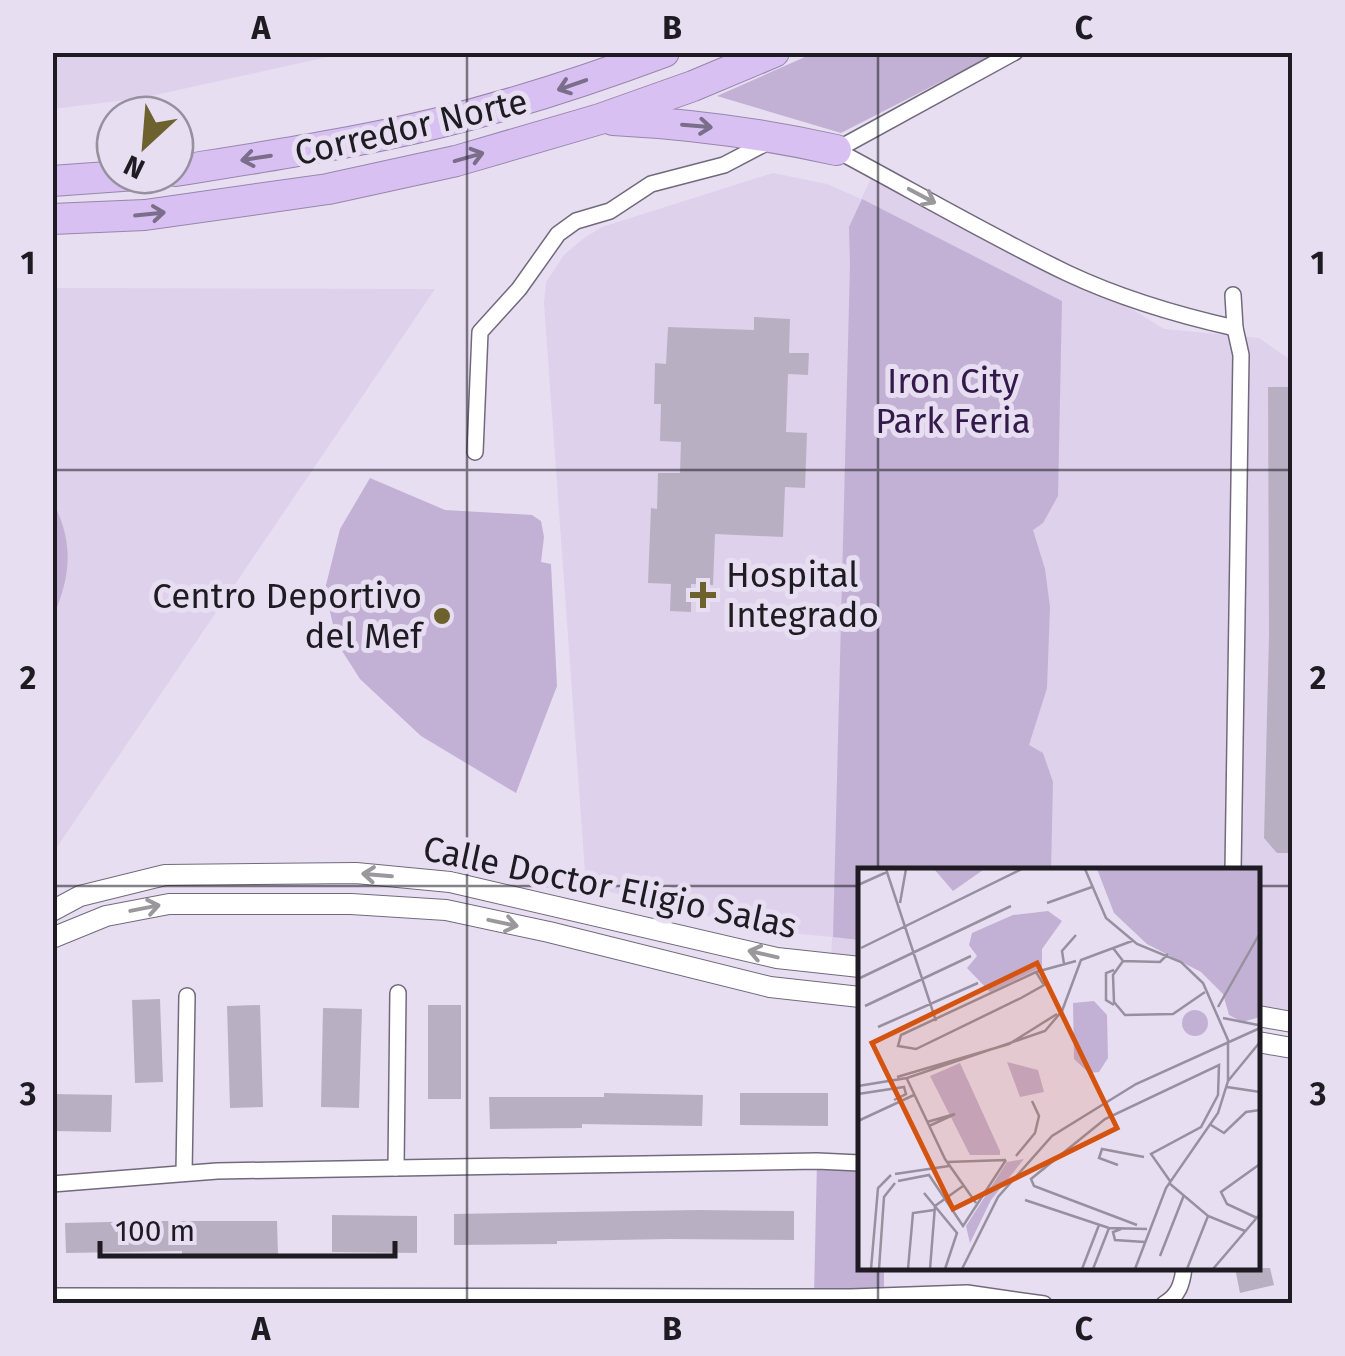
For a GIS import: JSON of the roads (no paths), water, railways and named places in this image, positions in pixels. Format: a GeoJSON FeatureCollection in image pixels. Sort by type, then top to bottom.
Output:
{"type":"FeatureCollection","features":[{"type":"Feature","properties":{"kind":"highway","name":"Corredor Norte"},"geometry":{"type":"LineString","coordinates":[[195,168],[438,123],[565,88],[664,52]]}},
{"type":"Feature","properties":{"kind":"highway","name":"Corredor Norte"},"geometry":{"type":"LineString","coordinates":[[52,220],[145,215],[328,189],[456,161],[600,119],[774,52]]}},
{"type":"Feature","properties":{"kind":"highway"},"geometry":{"type":"LineString","coordinates":[[600,119],[719,128],[836,150]]}},
{"type":"Feature","properties":{"kind":"highway"},"geometry":{"type":"LineString","coordinates":[[52,181],[95,178]]}},
{"type":"Feature","properties":{"kind":"street"},"geometry":{"type":"LineString","coordinates":[[836,150],[1015,52]]}},
{"type":"Feature","properties":{"kind":"street"},"geometry":{"type":"LineString","coordinates":[[475,452],[480,332],[519,289],[558,234],[576,221],[610,210],[651,184],[724,165],[778,137]]}},
{"type":"Feature","properties":{"kind":"street"},"geometry":{"type":"LineString","coordinates":[[836,150],[1066,273],[1169,312],[1234,328]]}},
{"type":"Feature","properties":{"kind":"street"},"geometry":{"type":"LineString","coordinates":[[1233,295],[1234,328],[1241,355],[1234,868]]}},
{"type":"Feature","properties":{"kind":"street","name":"Calle Doctor Eligio Salas"},"geometry":{"type":"LineString","coordinates":[[52,910],[80,896],[164,876],[356,873],[450,882],[777,958],[858,967]]}},
{"type":"Feature","properties":{"kind":"street","name":"Calle Doctor Eligio Salas"},"geometry":{"type":"LineString","coordinates":[[52,938],[106,916],[169,904],[351,904],[446,910],[770,987],[858,996]]}},
{"type":"Feature","properties":{"kind":"street"},"geometry":{"type":"LineString","coordinates":[[396,1168],[398,994]]}},
{"type":"Feature","properties":{"kind":"street"},"geometry":{"type":"LineString","coordinates":[[184,1173],[187,996]]}},
{"type":"Feature","properties":{"kind":"street"},"geometry":{"type":"LineString","coordinates":[[1260,1016],[1292,1022]]}},
{"type":"Feature","properties":{"kind":"street"},"geometry":{"type":"LineString","coordinates":[[1260,1042],[1292,1048]]}},
{"type":"Feature","properties":{"kind":"street"},"geometry":{"type":"LineString","coordinates":[[52,1184],[184,1173],[858,1163]]}},
{"type":"Feature","properties":{"kind":"street"},"geometry":{"type":"LineString","coordinates":[[1164,1304],[1174,1298],[1184,1271]]}},
{"type":"Feature","properties":{"kind":"street"},"geometry":{"type":"LineString","coordinates":[[52,1296],[851,1300],[967,1293],[1044,1304]]}},
{"type":"Feature","properties":{"kind":"place","name":"Hospital Integrado"},"geometry":{"type":"Point","coordinates":[703,595]}},
{"type":"Feature","properties":{"kind":"place","name":"Centro Deportivo del Mef"},"geometry":{"type":"Point","coordinates":[442,616]}},
{"type":"Feature","properties":{"kind":"park label","name":"Iron City Park Feria"},"geometry":{"type":"Point","coordinates":[953,401]}}]}
